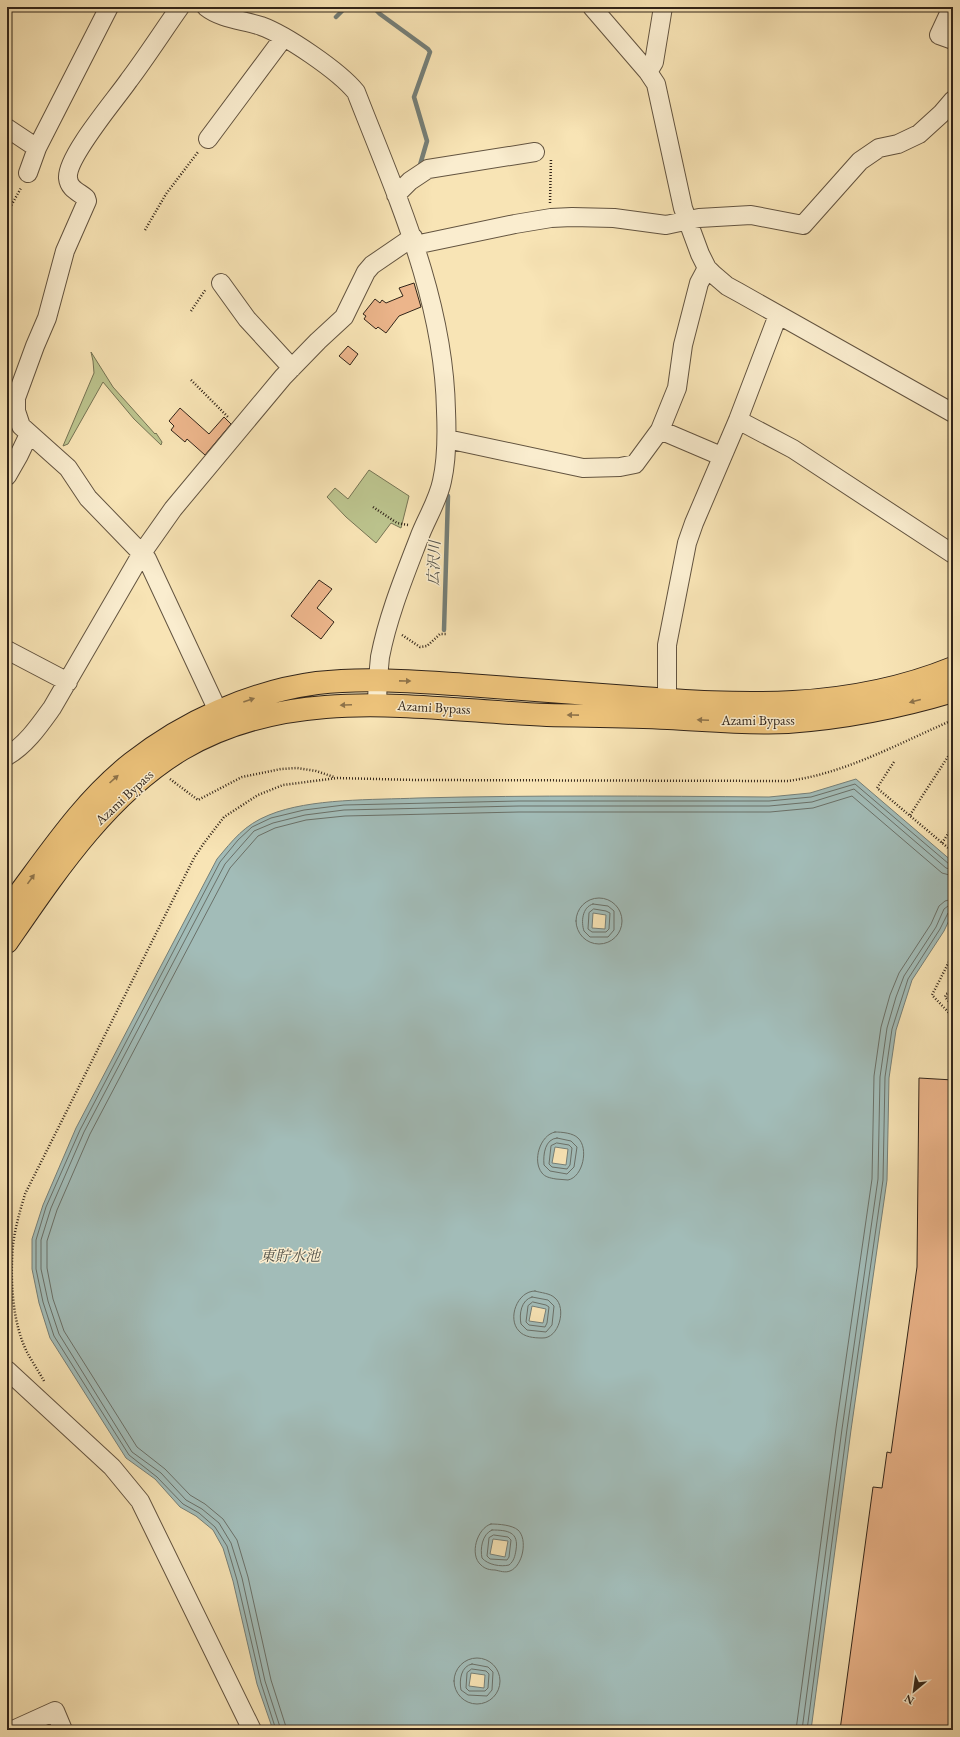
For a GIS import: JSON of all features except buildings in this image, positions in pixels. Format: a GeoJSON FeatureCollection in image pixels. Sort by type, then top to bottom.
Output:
{"type":"FeatureCollection","features":[{"type":"Feature","properties":{"kind":"main road","name":"Azami Bypass"},"geometry":{"type":"LineString","coordinates":[[7,910],[82,812],[130,764],[167,739],[218,711],[255,698],[307,685],[333,681],[411,681],[738,704],[819,701],[889,689],[953,668]]}},
{"type":"Feature","properties":{"kind":"main road","name":"Azami Bypass"},"geometry":{"type":"LineString","coordinates":[[7,942],[60,867],[90,829],[116,801],[151,770],[182,749],[227,728],[253,719],[280,712],[314,707],[377,705],[425,706],[546,715],[786,722],[863,712],[910,703],[953,691]]}},
{"type":"Feature","properties":{"kind":"street"},"geometry":{"type":"LineString","coordinates":[[28,173],[37,148],[109,7]]}},
{"type":"Feature","properties":{"kind":"street"},"geometry":{"type":"LineString","coordinates":[[180,7],[74,158],[68,174],[70,184],[74,190],[86,198],[87,201],[64,251],[47,318],[35,346],[15,404],[17,417],[21,426],[28,434],[38,440],[68,468],[88,498],[147,559],[218,711]]}},
{"type":"Feature","properties":{"kind":"street"},"geometry":{"type":"LineString","coordinates":[[206,7],[230,18],[273,31],[284,37],[341,76],[356,92],[414,241],[437,326],[443,359],[446,397],[447,439],[442,483],[397,596],[388,626],[380,657],[377,705]]}},
{"type":"Feature","properties":{"kind":"street"},"geometry":{"type":"LineString","coordinates":[[592,7],[648,72],[656,84],[687,222],[707,268],[727,286],[953,413]]}},
{"type":"Feature","properties":{"kind":"street"},"geometry":{"type":"LineString","coordinates":[[648,72],[654,62],[663,7]]}},
{"type":"Feature","properties":{"kind":"street"},"geometry":{"type":"LineString","coordinates":[[952,7],[939,35],[953,40]]}},
{"type":"Feature","properties":{"kind":"street"},"geometry":{"type":"LineString","coordinates":[[208,139],[284,37]]}},
{"type":"Feature","properties":{"kind":"street"},"geometry":{"type":"LineString","coordinates":[[7,756],[26,742],[39,727],[68,682],[142,553],[182,497],[292,368],[344,317],[352,303],[362,279],[372,265],[414,241],[551,218],[614,218],[666,225],[687,222],[699,218],[751,215],[774,218],[803,225],[860,161],[879,148],[898,144],[919,134],[941,114],[953,100]]}},
{"type":"Feature","properties":{"kind":"street"},"geometry":{"type":"LineString","coordinates":[[7,128],[37,148]]}},
{"type":"Feature","properties":{"kind":"street"},"geometry":{"type":"LineString","coordinates":[[396,195],[410,181],[428,169],[543,153]]}},
{"type":"Feature","properties":{"kind":"street"},"geometry":{"type":"LineString","coordinates":[[447,439],[583,468],[620,467],[635,464],[660,430],[677,388],[683,345],[698,283],[707,268]]}},
{"type":"Feature","properties":{"kind":"street"},"geometry":{"type":"LineString","coordinates":[[221,283],[247,319],[292,368]]}},
{"type":"Feature","properties":{"kind":"street"},"geometry":{"type":"LineString","coordinates":[[666,700],[667,645],[686,551],[694,523],[721,456],[738,420],[778,315]]}},
{"type":"Feature","properties":{"kind":"street"},"geometry":{"type":"LineString","coordinates":[[738,420],[793,449],[953,554]]}},
{"type":"Feature","properties":{"kind":"street"},"geometry":{"type":"LineString","coordinates":[[660,430],[721,456]]}},
{"type":"Feature","properties":{"kind":"street"},"geometry":{"type":"LineString","coordinates":[[7,476],[19,455],[28,434]]}},
{"type":"Feature","properties":{"kind":"street"},"geometry":{"type":"LineString","coordinates":[[7,650],[68,682]]}},
{"type":"Feature","properties":{"kind":"street"},"geometry":{"type":"LineString","coordinates":[[7,1370],[112,1467],[140,1501],[252,1730]]}},
{"type":"Feature","properties":{"kind":"street"},"geometry":{"type":"LineString","coordinates":[[13,1730],[55,1711],[63,1730]]}},
{"type":"Feature","properties":{"kind":"path"},"geometry":{"type":"LineString","coordinates":[[145,230],[166,194],[208,139]]}},
{"type":"Feature","properties":{"kind":"path"},"geometry":{"type":"LineString","coordinates":[[543,153],[551,218]]}},
{"type":"Feature","properties":{"kind":"path"},"geometry":{"type":"LineString","coordinates":[[7,213],[28,173]]}},
{"type":"Feature","properties":{"kind":"path"},"geometry":{"type":"LineString","coordinates":[[191,311],[212,284],[221,283]]}},
{"type":"Feature","properties":{"kind":"path"},"geometry":{"type":"LineString","coordinates":[[191,380],[240,428]]}},
{"type":"Feature","properties":{"kind":"path"},"geometry":{"type":"LineString","coordinates":[[373,507],[397,523],[412,525]]}},
{"type":"Feature","properties":{"kind":"path"},"geometry":{"type":"LineString","coordinates":[[388,626],[420,647],[427,646],[440,634],[447,634]]}},
{"type":"Feature","properties":{"kind":"path"},"geometry":{"type":"LineString","coordinates":[[46,1383],[27,1353],[17,1320],[13,1297],[13,1245],[18,1220],[31,1180],[194,858],[214,828],[224,817],[258,795],[283,785],[337,778],[415,780],[788,781],[815,777],[849,766],[953,720]]}},
{"type":"Feature","properties":{"kind":"path"},"geometry":{"type":"LineString","coordinates":[[910,816],[949,755]]}},
{"type":"Feature","properties":{"kind":"path"},"geometry":{"type":"LineString","coordinates":[[894,762],[877,788],[953,852]]}},
{"type":"Feature","properties":{"kind":"path"},"geometry":{"type":"LineString","coordinates":[[168,778],[198,800],[242,777],[281,769],[297,768],[316,771],[337,778]]}},
{"type":"Feature","properties":{"kind":"path"},"geometry":{"type":"LineString","coordinates":[[942,843],[953,826]]}},
{"type":"Feature","properties":{"kind":"path"},"geometry":{"type":"LineString","coordinates":[[953,954],[932,995],[953,1017]]}},
{"type":"Feature","properties":{"kind":"path"},"geometry":{"type":"LineString","coordinates":[[953,992],[946,994],[945,997],[953,1006]]}},
{"type":"Feature","properties":{"kind":"green space"},"geometry":{"type":"Polygon","coordinates":[[[91,352],[113,387],[155,434],[156,433],[162,442],[161,445],[134,419],[103,382],[68,444],[63,446],[94,373],[91,352]]]}},
{"type":"Feature","properties":{"kind":"green space"},"geometry":{"type":"Polygon","coordinates":[[[369,470],[409,496],[401,528],[391,523],[376,543],[346,517],[327,497],[335,488],[348,499],[369,470]]]}},
{"type":"Feature","properties":{"kind":"water","name":"東貯水池"},"geometry":{"type":"Polygon","coordinates":[[[856,779],[953,862],[953,912],[944,931],[912,980],[896,1030],[889,1078],[887,1180],[851,1430],[811,1730],[273,1730],[257,1684],[233,1581],[223,1548],[213,1530],[196,1516],[180,1507],[155,1479],[126,1458],[50,1338],[39,1303],[32,1269],[32,1239],[43,1205],[76,1128],[217,859],[246,828],[253,823],[285,809],[303,805],[342,801],[418,798],[506,796],[769,797],[810,793],[856,779]],[[593,913],[592,928],[605,929],[606,915],[593,913]],[[555,1147],[552,1163],[566,1165],[568,1149],[555,1147]],[[532,1306],[529,1321],[543,1323],[546,1309],[532,1306]],[[493,1539],[490,1554],[505,1557],[508,1541],[493,1539]],[[471,1673],[469,1686],[484,1688],[485,1675],[471,1673]]]}},
{"type":"Feature","properties":{"kind":"waterway"},"geometry":{"type":"LineString","coordinates":[[336,17],[346,7]]}},
{"type":"Feature","properties":{"kind":"waterway"},"geometry":{"type":"LineString","coordinates":[[373,7],[430,52],[414,97],[427,141],[420,165]]}},
{"type":"Feature","properties":{"kind":"waterway","name":"広沢川"},"geometry":{"type":"LineString","coordinates":[[444,630],[448,496]]}}]}
